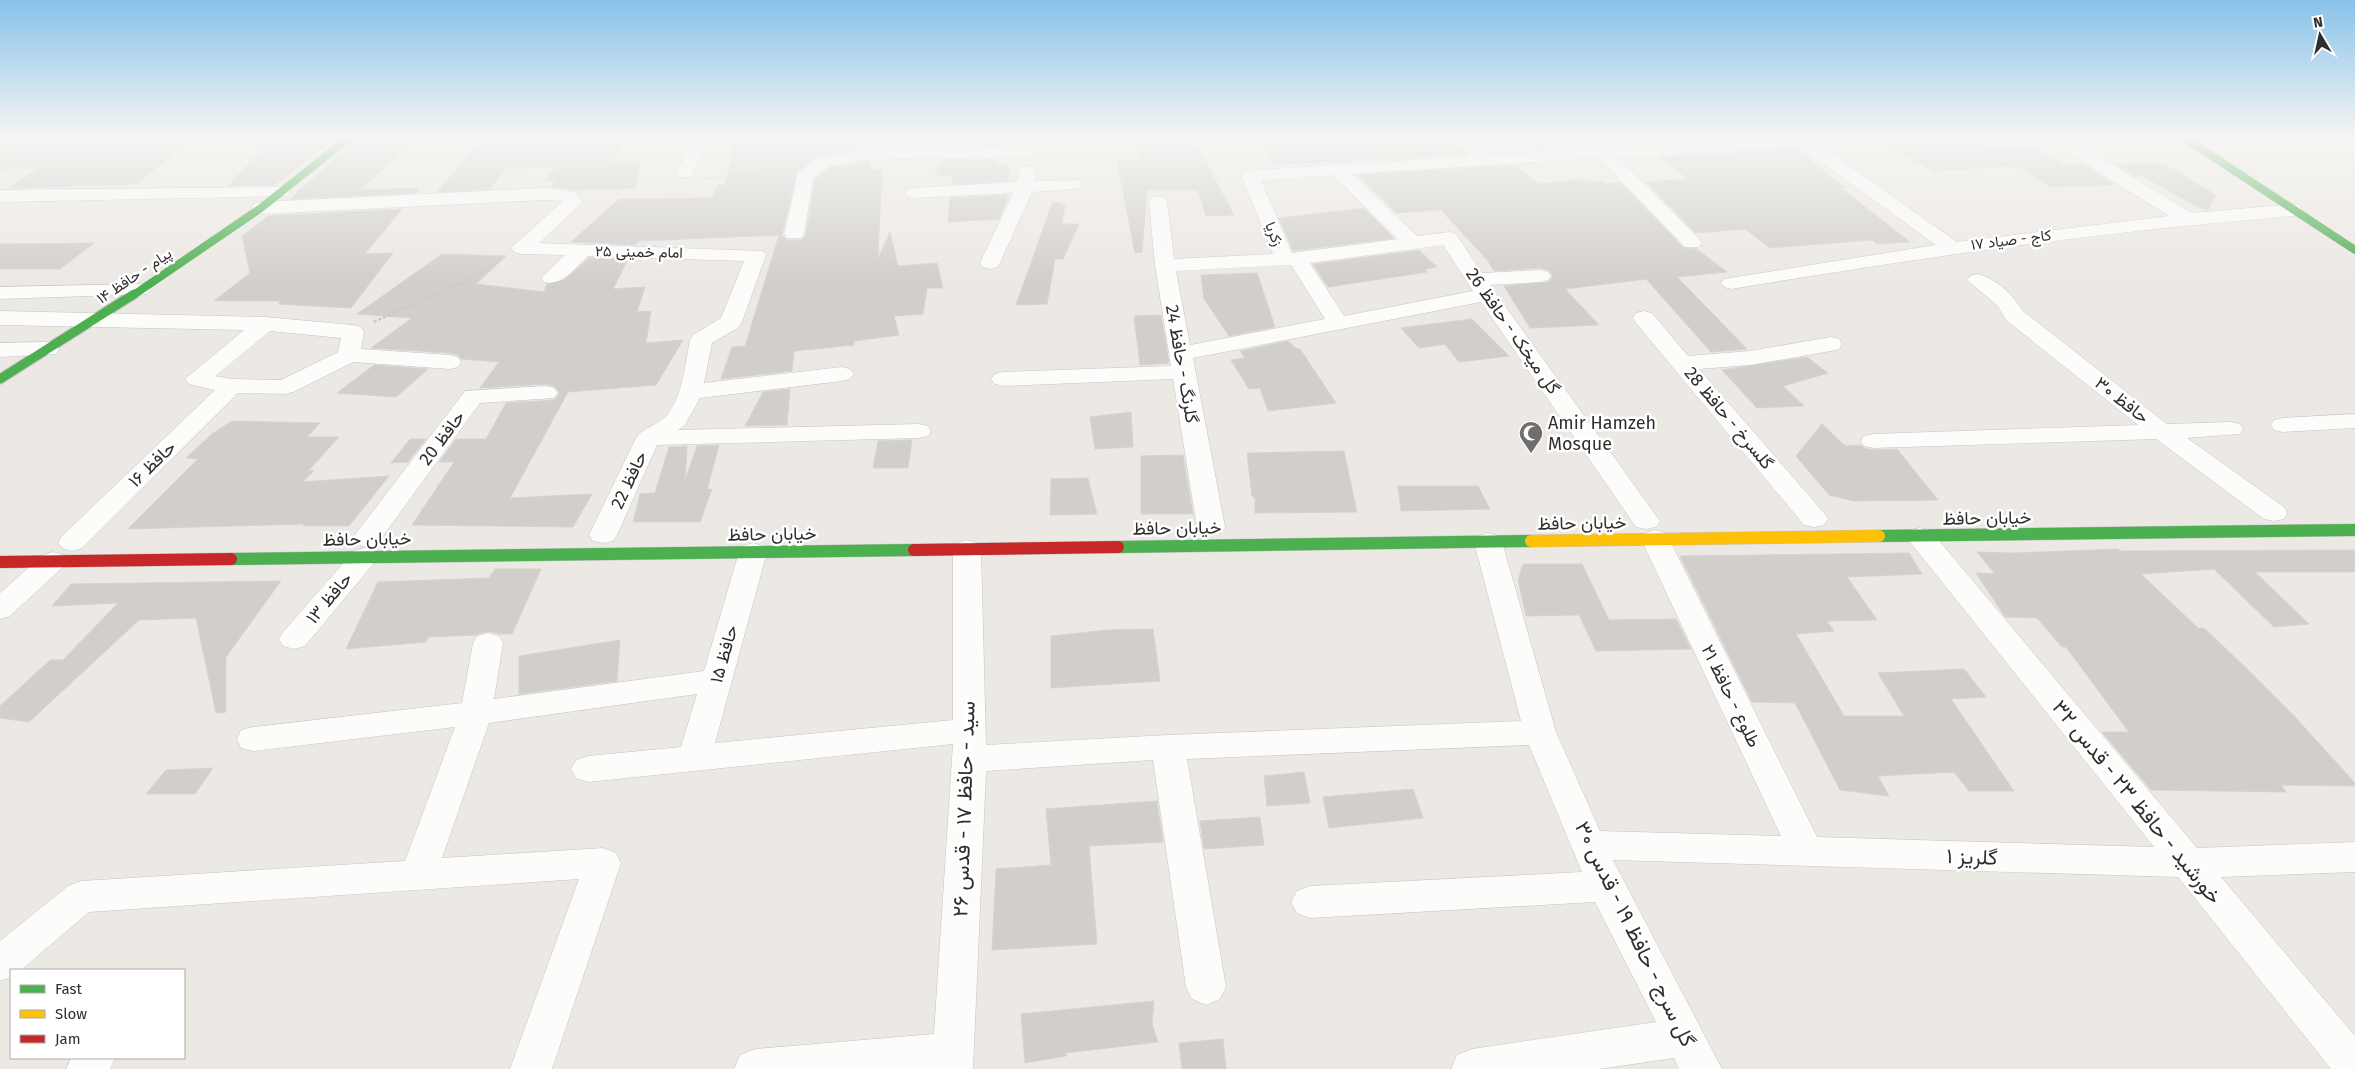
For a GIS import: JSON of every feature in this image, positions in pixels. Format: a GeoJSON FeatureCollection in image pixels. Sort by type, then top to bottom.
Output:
{"type":"FeatureCollection","features":[{"type":"Feature","properties":{"kind":"main road","name":"پیام - حافظ ۱۴"},"geometry":{"type":"LineString","coordinates":[[0,379],[98,319],[261,208],[290,185]]}},
{"type":"Feature","properties":{"kind":"main road"},"geometry":{"type":"LineString","coordinates":[[2255,185],[2355,250]]}},
{"type":"Feature","properties":{"kind":"main road","name":"خیابان حافظ"},"geometry":{"type":"LineString","coordinates":[[0,562],[70,547],[368,543],[753,552],[1488,542],[1648,526],[1920,536],[2355,530]]}},
{"type":"Feature","properties":{"kind":"street"},"geometry":{"type":"LineString","coordinates":[[794,234],[803,185]]}},
{"type":"Feature","properties":{"kind":"street"},"geometry":{"type":"LineString","coordinates":[[914,193],[1060,185]]}},
{"type":"Feature","properties":{"kind":"street","name":"زکریا"},"geometry":{"type":"LineString","coordinates":[[1165,265],[1291,260],[1255,185]]}},
{"type":"Feature","properties":{"kind":"street"},"geometry":{"type":"LineString","coordinates":[[1353,185],[1413,243]]}},
{"type":"Feature","properties":{"kind":"street"},"geometry":{"type":"LineString","coordinates":[[1635,185],[1692,243]]}},
{"type":"Feature","properties":{"kind":"street"},"geometry":{"type":"LineString","coordinates":[[1864,185],[1952,247]]}},
{"type":"Feature","properties":{"kind":"street"},"geometry":{"type":"LineString","coordinates":[[2133,185],[2186,218]]}},
{"type":"Feature","properties":{"kind":"street"},"geometry":{"type":"LineString","coordinates":[[990,263],[1025,187]]}},
{"type":"Feature","properties":{"kind":"street"},"geometry":{"type":"LineString","coordinates":[[0,196],[281,192]]}},
{"type":"Feature","properties":{"kind":"street"},"geometry":{"type":"LineString","coordinates":[[261,208],[546,194],[568,196],[574,202],[521,248]]}},
{"type":"Feature","properties":{"kind":"street","name":"گلرنگ - حافظ 24"},"geometry":{"type":"LineString","coordinates":[[1158,201],[1165,265],[1211,527]]}},
{"type":"Feature","properties":{"kind":"street","name":"کاج - صیاد ۱۷"},"geometry":{"type":"LineString","coordinates":[[1731,283],[1952,247],[2186,218],[2293,210]]}},
{"type":"Feature","properties":{"kind":"street","name":"گل میخک - حافظ 26"},"geometry":{"type":"LineString","coordinates":[[1413,243],[1449,238],[1481,287],[1648,526]]}},
{"type":"Feature","properties":{"kind":"street"},"geometry":{"type":"LineString","coordinates":[[1339,324],[1291,260],[1413,243]]}},
{"type":"Feature","properties":{"kind":"street","name":"امام خمینی ۲۵"},"geometry":{"type":"LineString","coordinates":[[521,248],[756,255]]}},
{"type":"Feature","properties":{"kind":"street"},"geometry":{"type":"LineString","coordinates":[[551,278],[582,251]]}},
{"type":"Feature","properties":{"kind":"street","name":"حافظ 22"},"geometry":{"type":"LineString","coordinates":[[603,535],[648,438],[676,420],[691,392],[700,340],[731,322],[756,255]]}},
{"type":"Feature","properties":{"kind":"street"},"geometry":{"type":"LineString","coordinates":[[1003,379],[1182,363],[1481,287],[1541,276]]}},
{"type":"Feature","properties":{"kind":"street","name":"حافظ ۳۰"},"geometry":{"type":"LineString","coordinates":[[1977,280],[2006,301],[2014,315],[2161,431],[2270,513]]}},
{"type":"Feature","properties":{"kind":"street"},"geometry":{"type":"LineString","coordinates":[[0,293],[140,290]]}},
{"type":"Feature","properties":{"kind":"street"},"geometry":{"type":"LineString","coordinates":[[0,318],[265,324],[354,332],[349,355]]}},
{"type":"Feature","properties":{"kind":"street","name":"گلسرخ - حافظ 28"},"geometry":{"type":"LineString","coordinates":[[1644,318],[1683,362],[1810,519]]}},
{"type":"Feature","properties":{"kind":"street"},"geometry":{"type":"LineString","coordinates":[[265,324],[197,379],[232,386],[285,387],[349,355],[450,362]]}},
{"type":"Feature","properties":{"kind":"street"},"geometry":{"type":"LineString","coordinates":[[1683,362],[1750,358],[1831,344]]}},
{"type":"Feature","properties":{"kind":"street"},"geometry":{"type":"LineString","coordinates":[[0,350],[48,349]]}},
{"type":"Feature","properties":{"kind":"street"},"geometry":{"type":"LineString","coordinates":[[691,392],[842,374]]}},
{"type":"Feature","properties":{"kind":"street","name":"حافظ ۱۶"},"geometry":{"type":"LineString","coordinates":[[0,609],[70,547],[232,386]]}},
{"type":"Feature","properties":{"kind":"street","name":"حافظ 20"},"geometry":{"type":"LineString","coordinates":[[368,543],[473,396],[546,393]]}},
{"type":"Feature","properties":{"kind":"street"},"geometry":{"type":"LineString","coordinates":[[2283,425],[2343,422],[2355,440]]}},
{"type":"Feature","properties":{"kind":"street"},"geometry":{"type":"LineString","coordinates":[[1873,440],[2231,429]]}},
{"type":"Feature","properties":{"kind":"street"},"geometry":{"type":"LineString","coordinates":[[648,438],[918,431]]}},
{"type":"Feature","properties":{"kind":"street","name":"طلوع - حافظ ۲۱"},"geometry":{"type":"LineString","coordinates":[[1648,526],[1806,852]]}},
{"type":"Feature","properties":{"kind":"street","name":"خورشید - حافظ ۲۳ - قدس ۳۲"},"geometry":{"type":"LineString","coordinates":[[1920,536],[2355,1067]]}},
{"type":"Feature","properties":{"kind":"street","name":"گل سرج - حافظ ۱۹ - قدس ۳۰"},"geometry":{"type":"LineString","coordinates":[[1488,542],[1540,732],[1606,886],[1693,1053]]}},
{"type":"Feature","properties":{"kind":"street","name":"حافظ ۱۳"},"geometry":{"type":"LineString","coordinates":[[294,639],[368,543]]}},
{"type":"Feature","properties":{"kind":"street","name":"سید - حافظ ۱۷ - قدس ۲۶"},"geometry":{"type":"LineString","coordinates":[[953,1061],[969,744],[967,549]]}},
{"type":"Feature","properties":{"kind":"street","name":"حافظ ۱۵"},"geometry":{"type":"LineString","coordinates":[[695,756],[753,552]]}},
{"type":"Feature","properties":{"kind":"street"},"geometry":{"type":"LineString","coordinates":[[418,875],[476,713],[488,644]]}},
{"type":"Feature","properties":{"kind":"street"},"geometry":{"type":"LineString","coordinates":[[253,739],[476,713],[716,680]]}},
{"type":"Feature","properties":{"kind":"street"},"geometry":{"type":"LineString","coordinates":[[588,769],[695,756],[969,744],[1168,747],[1540,732]]}},
{"type":"Feature","properties":{"kind":"street"},"geometry":{"type":"LineString","coordinates":[[1168,747],[1206,987]]}},
{"type":"Feature","properties":{"kind":"street","name":"گلریز ۱"},"geometry":{"type":"LineString","coordinates":[[1589,845],[2188,863],[2355,857]]}},
{"type":"Feature","properties":{"kind":"street"},"geometry":{"type":"LineString","coordinates":[[0,964],[81,897],[603,863],[530,1069]]}},
{"type":"Feature","properties":{"kind":"street"},"geometry":{"type":"LineString","coordinates":[[1310,902],[1606,886]]}},
{"type":"Feature","properties":{"kind":"street"},"geometry":{"type":"LineString","coordinates":[[1472,1069],[1693,1053]]}},
{"type":"Feature","properties":{"kind":"street"},"geometry":{"type":"LineString","coordinates":[[755,1069],[953,1061]]}},
{"type":"Feature","properties":{"kind":"path"},"geometry":{"type":"LineString","coordinates":[[354,332],[476,276],[521,248]]}},
{"type":"Feature","properties":{"kind":"building"},"geometry":{"type":"Polygon","coordinates":[[[12,185],[107,185],[7,188],[12,185]]]}},
{"type":"Feature","properties":{"kind":"building"},"geometry":{"type":"Polygon","coordinates":[[[229,185],[275,185],[275,185],[228,186],[229,185]]]}},
{"type":"Feature","properties":{"kind":"building"},"geometry":{"type":"Polygon","coordinates":[[[306,185],[366,185],[360,190],[419,188],[415,193],[290,199],[306,185]]]}},
{"type":"Feature","properties":{"kind":"building"},"geometry":{"type":"Polygon","coordinates":[[[443,185],[493,185],[490,189],[437,192],[443,185]]]}},
{"type":"Feature","properties":{"kind":"building"},"geometry":{"type":"Polygon","coordinates":[[[552,185],[637,185],[636,188],[576,190],[551,187],[552,185]]]}},
{"type":"Feature","properties":{"kind":"building"},"geometry":{"type":"Polygon","coordinates":[[[718,185],[794,185],[782,235],[787,240],[801,240],[806,235],[814,185],[881,185],[878,258],[890,232],[898,266],[937,263],[943,288],[927,288],[923,314],[894,316],[899,335],[854,341],[854,345],[794,351],[792,371],[721,379],[732,347],[745,346],[779,235],[638,241],[636,245],[571,242],[619,199],[712,198],[718,185]]]}},
{"type":"Feature","properties":{"kind":"building"},"geometry":{"type":"Polygon","coordinates":[[[1122,185],[1218,185],[1234,215],[1206,216],[1198,190],[1147,190],[1142,252],[1135,253],[1122,185]]]}},
{"type":"Feature","properties":{"kind":"building"},"geometry":{"type":"Polygon","coordinates":[[[1368,185],[1623,185],[1684,248],[1697,249],[1727,272],[1677,277],[1747,349],[1711,352],[1646,279],[1565,289],[1599,325],[1530,328],[1504,286],[1549,282],[1553,276],[1550,271],[1541,268],[1494,271],[1488,261],[1441,210],[1397,213],[1368,185]]]}},
{"type":"Feature","properties":{"kind":"building"},"geometry":{"type":"Polygon","coordinates":[[[1649,185],[1841,185],[1845,188],[1841,188],[1910,242],[1877,244],[1872,240],[1770,248],[1745,229],[1696,233],[1649,185]]]}},
{"type":"Feature","properties":{"kind":"building"},"geometry":{"type":"Polygon","coordinates":[[[2048,185],[2115,185],[2051,187],[2048,185]]]}},
{"type":"Feature","properties":{"kind":"building"},"geometry":{"type":"Polygon","coordinates":[[[2158,185],[2199,185],[2216,195],[2208,210],[2204,210],[2158,185]]]}},
{"type":"Feature","properties":{"kind":"building"},"geometry":{"type":"Polygon","coordinates":[[[1007,195],[1007,201],[999,219],[948,222],[950,198],[1007,195]]]}},
{"type":"Feature","properties":{"kind":"building"},"geometry":{"type":"Polygon","coordinates":[[[1053,201],[1065,205],[1062,224],[1079,224],[1063,259],[1055,259],[1047,304],[1016,305],[1053,201]]]}},
{"type":"Feature","properties":{"kind":"building"},"geometry":{"type":"Polygon","coordinates":[[[1364,208],[1394,238],[1293,251],[1279,218],[1364,208]]]}},
{"type":"Feature","properties":{"kind":"building"},"geometry":{"type":"Polygon","coordinates":[[[402,209],[365,254],[393,253],[351,308],[278,304],[281,301],[214,301],[250,273],[242,236],[268,216],[402,209]]]}},
{"type":"Feature","properties":{"kind":"building"},"geometry":{"type":"Polygon","coordinates":[[[94,243],[60,269],[0,269],[0,244],[94,243]]]}},
{"type":"Feature","properties":{"kind":"building"},"geometry":{"type":"Polygon","coordinates":[[[1419,250],[1437,267],[1425,269],[1427,272],[1328,287],[1313,264],[1419,250]]]}},
{"type":"Feature","properties":{"kind":"building"},"geometry":{"type":"Polygon","coordinates":[[[442,254],[506,256],[476,284],[544,292],[547,284],[564,280],[589,258],[628,259],[613,289],[645,287],[637,312],[651,311],[646,343],[683,340],[656,385],[568,392],[510,498],[592,494],[573,527],[412,525],[454,462],[439,462],[456,439],[486,439],[506,403],[554,400],[560,393],[554,386],[546,384],[480,388],[499,362],[461,359],[458,355],[450,353],[371,348],[412,318],[357,314],[442,254]]]}},
{"type":"Feature","properties":{"kind":"building"},"geometry":{"type":"Polygon","coordinates":[[[1257,273],[1275,327],[1229,336],[1204,299],[1201,275],[1257,273]]]}},
{"type":"Feature","properties":{"kind":"building"},"geometry":{"type":"Polygon","coordinates":[[[1161,315],[1169,363],[1140,365],[1134,316],[1161,315]]]}},
{"type":"Feature","properties":{"kind":"building"},"geometry":{"type":"Polygon","coordinates":[[[1472,319],[1509,356],[1459,362],[1445,344],[1419,348],[1401,328],[1472,319]]]}},
{"type":"Feature","properties":{"kind":"building"},"geometry":{"type":"Polygon","coordinates":[[[1288,341],[1297,349],[1300,349],[1336,403],[1268,411],[1260,388],[1249,389],[1231,360],[1245,358],[1240,351],[1288,341]]]}},
{"type":"Feature","properties":{"kind":"building"},"geometry":{"type":"Polygon","coordinates":[[[1807,357],[1828,373],[1783,386],[1804,406],[1757,408],[1722,370],[1807,357]]]}},
{"type":"Feature","properties":{"kind":"building"},"geometry":{"type":"Polygon","coordinates":[[[374,365],[428,369],[396,397],[337,393],[374,365]]]}},
{"type":"Feature","properties":{"kind":"building"},"geometry":{"type":"Polygon","coordinates":[[[790,389],[787,425],[745,426],[763,392],[790,389]]]}},
{"type":"Feature","properties":{"kind":"building"},"geometry":{"type":"Polygon","coordinates":[[[1131,412],[1133,447],[1095,449],[1090,417],[1131,412]]]}},
{"type":"Feature","properties":{"kind":"building"},"geometry":{"type":"Polygon","coordinates":[[[232,421],[320,423],[307,437],[339,437],[308,471],[314,471],[302,482],[389,476],[349,526],[303,526],[305,524],[128,529],[198,459],[186,458],[212,434],[232,421]]]}},
{"type":"Feature","properties":{"kind":"building"},"geometry":{"type":"Polygon","coordinates":[[[1822,424],[1845,446],[1861,445],[1864,448],[1873,450],[1897,449],[1938,500],[1853,501],[1829,495],[1796,456],[1822,424]]]}},
{"type":"Feature","properties":{"kind":"building"},"geometry":{"type":"Polygon","coordinates":[[[410,439],[426,439],[408,462],[391,463],[410,439]]]}},
{"type":"Feature","properties":{"kind":"building"},"geometry":{"type":"Polygon","coordinates":[[[912,440],[908,468],[873,468],[878,441],[912,440]]]}},
{"type":"Feature","properties":{"kind":"building"},"geometry":{"type":"Polygon","coordinates":[[[719,445],[707,490],[712,489],[700,522],[633,522],[640,494],[655,493],[669,447],[687,446],[685,480],[697,446],[719,445]]]}},
{"type":"Feature","properties":{"kind":"building"},"geometry":{"type":"Polygon","coordinates":[[[1344,451],[1357,512],[1255,513],[1255,499],[1252,496],[1247,453],[1344,451]]]}},
{"type":"Feature","properties":{"kind":"building"},"geometry":{"type":"Polygon","coordinates":[[[1183,455],[1193,514],[1141,514],[1141,456],[1183,455]]]}},
{"type":"Feature","properties":{"kind":"building"},"geometry":{"type":"Polygon","coordinates":[[[1088,478],[1097,514],[1050,515],[1051,479],[1088,478]]]}},
{"type":"Feature","properties":{"kind":"building"},"geometry":{"type":"Polygon","coordinates":[[[1398,486],[1478,486],[1490,509],[1401,511],[1398,486]]]}},
{"type":"Feature","properties":{"kind":"building"},"geometry":{"type":"Polygon","coordinates":[[[2118,549],[2120,551],[2355,550],[2355,572],[2255,572],[2309,624],[2274,627],[2214,569],[2141,574],[2198,628],[2204,628],[2242,664],[2296,718],[2355,783],[2355,786],[2281,785],[2286,792],[2151,790],[2102,732],[2129,732],[2066,647],[2062,647],[2037,618],[2005,617],[1976,573],[1995,574],[1977,552],[2014,553],[2118,549]]]}},
{"type":"Feature","properties":{"kind":"building"},"geometry":{"type":"Polygon","coordinates":[[[1909,553],[1922,574],[1847,577],[1877,620],[1827,621],[1834,631],[1796,634],[1844,716],[1904,716],[1878,673],[1964,669],[1986,697],[1951,699],[2014,791],[1969,791],[1954,772],[1878,776],[1889,796],[1840,790],[1795,703],[1752,702],[1680,556],[1909,553]]]}},
{"type":"Feature","properties":{"kind":"building"},"geometry":{"type":"Polygon","coordinates":[[[1523,564],[1582,564],[1609,620],[1676,619],[1691,649],[1596,651],[1579,615],[1526,616],[1518,580],[1523,564]]]}},
{"type":"Feature","properties":{"kind":"building"},"geometry":{"type":"Polygon","coordinates":[[[495,569],[541,569],[512,634],[488,631],[475,635],[428,637],[426,642],[346,649],[378,582],[489,578],[495,569]]]}},
{"type":"Feature","properties":{"kind":"building"},"geometry":{"type":"Polygon","coordinates":[[[281,581],[226,657],[226,712],[216,713],[196,618],[139,620],[29,722],[0,718],[0,706],[50,660],[63,660],[118,603],[52,606],[71,584],[281,581]]]}},
{"type":"Feature","properties":{"kind":"building"},"geometry":{"type":"Polygon","coordinates":[[[1153,629],[1160,681],[1051,688],[1051,636],[1108,630],[1153,629]]]}},
{"type":"Feature","properties":{"kind":"building"},"geometry":{"type":"Polygon","coordinates":[[[620,640],[617,681],[519,694],[519,656],[620,640]]]}},
{"type":"Feature","properties":{"kind":"building"},"geometry":{"type":"Polygon","coordinates":[[[213,768],[195,794],[146,794],[166,770],[213,768]]]}},
{"type":"Feature","properties":{"kind":"building"},"geometry":{"type":"Polygon","coordinates":[[[1304,772],[1310,803],[1267,806],[1264,776],[1304,772]]]}},
{"type":"Feature","properties":{"kind":"building"},"geometry":{"type":"Polygon","coordinates":[[[1413,789],[1423,818],[1329,828],[1323,797],[1413,789]]]}},
{"type":"Feature","properties":{"kind":"building"},"geometry":{"type":"Polygon","coordinates":[[[1157,801],[1163,842],[1089,846],[1097,944],[992,950],[996,869],[1051,865],[1046,809],[1157,801]]]}},
{"type":"Feature","properties":{"kind":"building"},"geometry":{"type":"Polygon","coordinates":[[[1260,817],[1264,845],[1204,849],[1200,821],[1260,817]]]}},
{"type":"Feature","properties":{"kind":"building"},"geometry":{"type":"Polygon","coordinates":[[[1154,1001],[1152,1024],[1158,1042],[1066,1053],[1066,1056],[1025,1063],[1021,1014],[1154,1001]]]}},
{"type":"Feature","properties":{"kind":"building"},"geometry":{"type":"Polygon","coordinates":[[[1223,1039],[1226,1069],[1182,1069],[1179,1043],[1223,1039]]]}},
{"type":"Feature","properties":{"kind":"traffic: fast"},"geometry":{"type":"LineString","coordinates":[[0,379],[98,319],[261,208],[290,185]]}},
{"type":"Feature","properties":{"kind":"traffic: fast"},"geometry":{"type":"LineString","coordinates":[[2256,185],[2355,250]]}},
{"type":"Feature","properties":{"kind":"traffic: fast"},"geometry":{"type":"LineString","coordinates":[[1879,536],[2355,530]]}},
{"type":"Feature","properties":{"kind":"traffic: fast"},"geometry":{"type":"LineString","coordinates":[[1118,547],[1531,541]]}},
{"type":"Feature","properties":{"kind":"traffic: fast"},"geometry":{"type":"LineString","coordinates":[[231,559],[914,550]]}},
{"type":"Feature","properties":{"kind":"traffic: slow"},"geometry":{"type":"LineString","coordinates":[[1531,541],[1879,536]]}},
{"type":"Feature","properties":{"kind":"traffic: jam"},"geometry":{"type":"LineString","coordinates":[[914,550],[1118,547]]}},
{"type":"Feature","properties":{"kind":"traffic: jam"},"geometry":{"type":"LineString","coordinates":[[0,562],[231,559]]}},
{"type":"Feature","properties":{"kind":"place","name":"Amir Hamzeh Mosque"},"geometry":{"type":"Point","coordinates":[1531,454]}}]}
